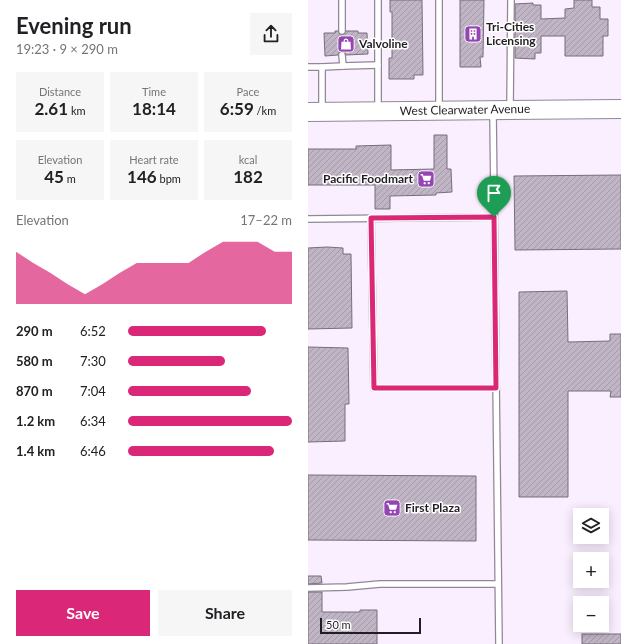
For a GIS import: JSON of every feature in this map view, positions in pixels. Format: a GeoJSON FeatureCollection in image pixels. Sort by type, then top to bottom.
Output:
{"type":"FeatureCollection","features":[{"type":"Feature","properties":{"kind":"main road","name":"West Clearwater Avenue"},"geometry":{"type":"LineString","coordinates":[[315,112],[621,109]]}},
{"type":"Feature","properties":{"kind":"lane"},"geometry":{"type":"LineString","coordinates":[[342,0],[342,31]]}},
{"type":"Feature","properties":{"kind":"lane"},"geometry":{"type":"LineString","coordinates":[[378,0],[378,111]]}},
{"type":"Feature","properties":{"kind":"lane"},"geometry":{"type":"LineString","coordinates":[[439,0],[439,111]]}},
{"type":"Feature","properties":{"kind":"lane"},"geometry":{"type":"LineString","coordinates":[[499,644],[494,217],[501,110],[511,0]]}},
{"type":"Feature","properties":{"kind":"lane"},"geometry":{"type":"LineString","coordinates":[[342,55],[343,66]]}},
{"type":"Feature","properties":{"kind":"lane"},"geometry":{"type":"LineString","coordinates":[[308,67],[378,65]]}},
{"type":"Feature","properties":{"kind":"lane"},"geometry":{"type":"LineString","coordinates":[[315,112],[322,67]]}},
{"type":"Feature","properties":{"kind":"lane"},"geometry":{"type":"LineString","coordinates":[[308,219],[494,217]]}},
{"type":"Feature","properties":{"kind":"lane"},"geometry":{"type":"LineString","coordinates":[[371,218],[374,388],[496,388]]}},
{"type":"Feature","properties":{"kind":"lane"},"geometry":{"type":"LineString","coordinates":[[308,588],[347,588],[380,584],[498,584]]}},
{"type":"Feature","properties":{"kind":"building"},"geometry":{"type":"Polygon","coordinates":[[[390,0],[422,0],[423,75],[414,75],[414,79],[389,79],[389,58],[392,58],[392,12],[390,12],[390,0]]]}},
{"type":"Feature","properties":{"kind":"building","name":"Tri-Cities Licensing"},"geometry":{"type":"Polygon","coordinates":[[[460,0],[484,0],[483,57],[480,57],[481,67],[460,67],[460,0]]]}},
{"type":"Feature","properties":{"kind":"building"},"geometry":{"type":"Polygon","coordinates":[[[574,0],[592,0],[592,7],[600,7],[600,19],[608,19],[608,36],[603,36],[603,56],[565,56],[565,36],[541,36],[541,53],[535,53],[535,59],[515,58],[515,4],[533,3],[533,5],[541,5],[541,19],[565,18],[565,9],[574,8],[574,0]]]}},
{"type":"Feature","properties":{"kind":"building","name":"Valvoline"},"geometry":{"type":"Polygon","coordinates":[[[335,31],[338,31],[342,35],[346,31],[367,33],[368,54],[346,55],[345,52],[342,51],[339,52],[338,55],[325,56],[324,33],[335,33],[335,31]]]}},
{"type":"Feature","properties":{"kind":"building"},"geometry":{"type":"Polygon","coordinates":[[[434,135],[447,135],[447,169],[451,169],[452,192],[436,193],[436,195],[390,196],[390,209],[375,209],[375,185],[308,185],[308,149],[356,149],[356,146],[391,145],[391,170],[434,169],[434,135]]]}},
{"type":"Feature","properties":{"kind":"building"},"geometry":{"type":"Polygon","coordinates":[[[621,175],[621,249],[515,250],[514,176],[621,175]]]}},
{"type":"Feature","properties":{"kind":"building"},"geometry":{"type":"Polygon","coordinates":[[[308,248],[343,248],[343,254],[351,254],[352,328],[308,329],[308,248]]]}},
{"type":"Feature","properties":{"kind":"building"},"geometry":{"type":"Polygon","coordinates":[[[567,291],[568,342],[610,341],[610,334],[621,334],[621,397],[610,397],[611,391],[568,391],[568,497],[519,497],[519,292],[567,291]]]}},
{"type":"Feature","properties":{"kind":"building"},"geometry":{"type":"Polygon","coordinates":[[[308,347],[348,348],[349,404],[345,404],[345,441],[308,442],[308,347]]]}},
{"type":"Feature","properties":{"kind":"building","name":"First Plaza"},"geometry":{"type":"Polygon","coordinates":[[[308,475],[476,476],[476,541],[308,540],[308,475]]]}},
{"type":"Feature","properties":{"kind":"building"},"geometry":{"type":"Polygon","coordinates":[[[308,576],[321,576],[322,583],[308,584],[308,576]]]}},
{"type":"Feature","properties":{"kind":"building"},"geometry":{"type":"Polygon","coordinates":[[[308,592],[322,592],[322,612],[360,612],[360,610],[377,610],[377,644],[308,644],[308,592]]]}},
{"type":"Feature","properties":{"kind":"building"},"geometry":{"type":"Polygon","coordinates":[[[582,634],[621,634],[621,644],[582,644],[582,634]]]}},
{"type":"Feature","properties":{"kind":"place","name":"Tri-Cities Licensing"},"geometry":{"type":"Point","coordinates":[473,34]}},
{"type":"Feature","properties":{"kind":"place","name":"Valvoline"},"geometry":{"type":"Point","coordinates":[346,44]}},
{"type":"Feature","properties":{"kind":"place","name":"Pacific Foodmart"},"geometry":{"type":"Point","coordinates":[426,179]}},
{"type":"Feature","properties":{"kind":"place","name":"First Plaza"},"geometry":{"type":"Point","coordinates":[392,508]}},
{"type":"Feature","properties":{"kind":"route"},"geometry":{"type":"LineString","coordinates":[[494,217],[496,388],[374,388],[371,218],[494,217]]}}]}
